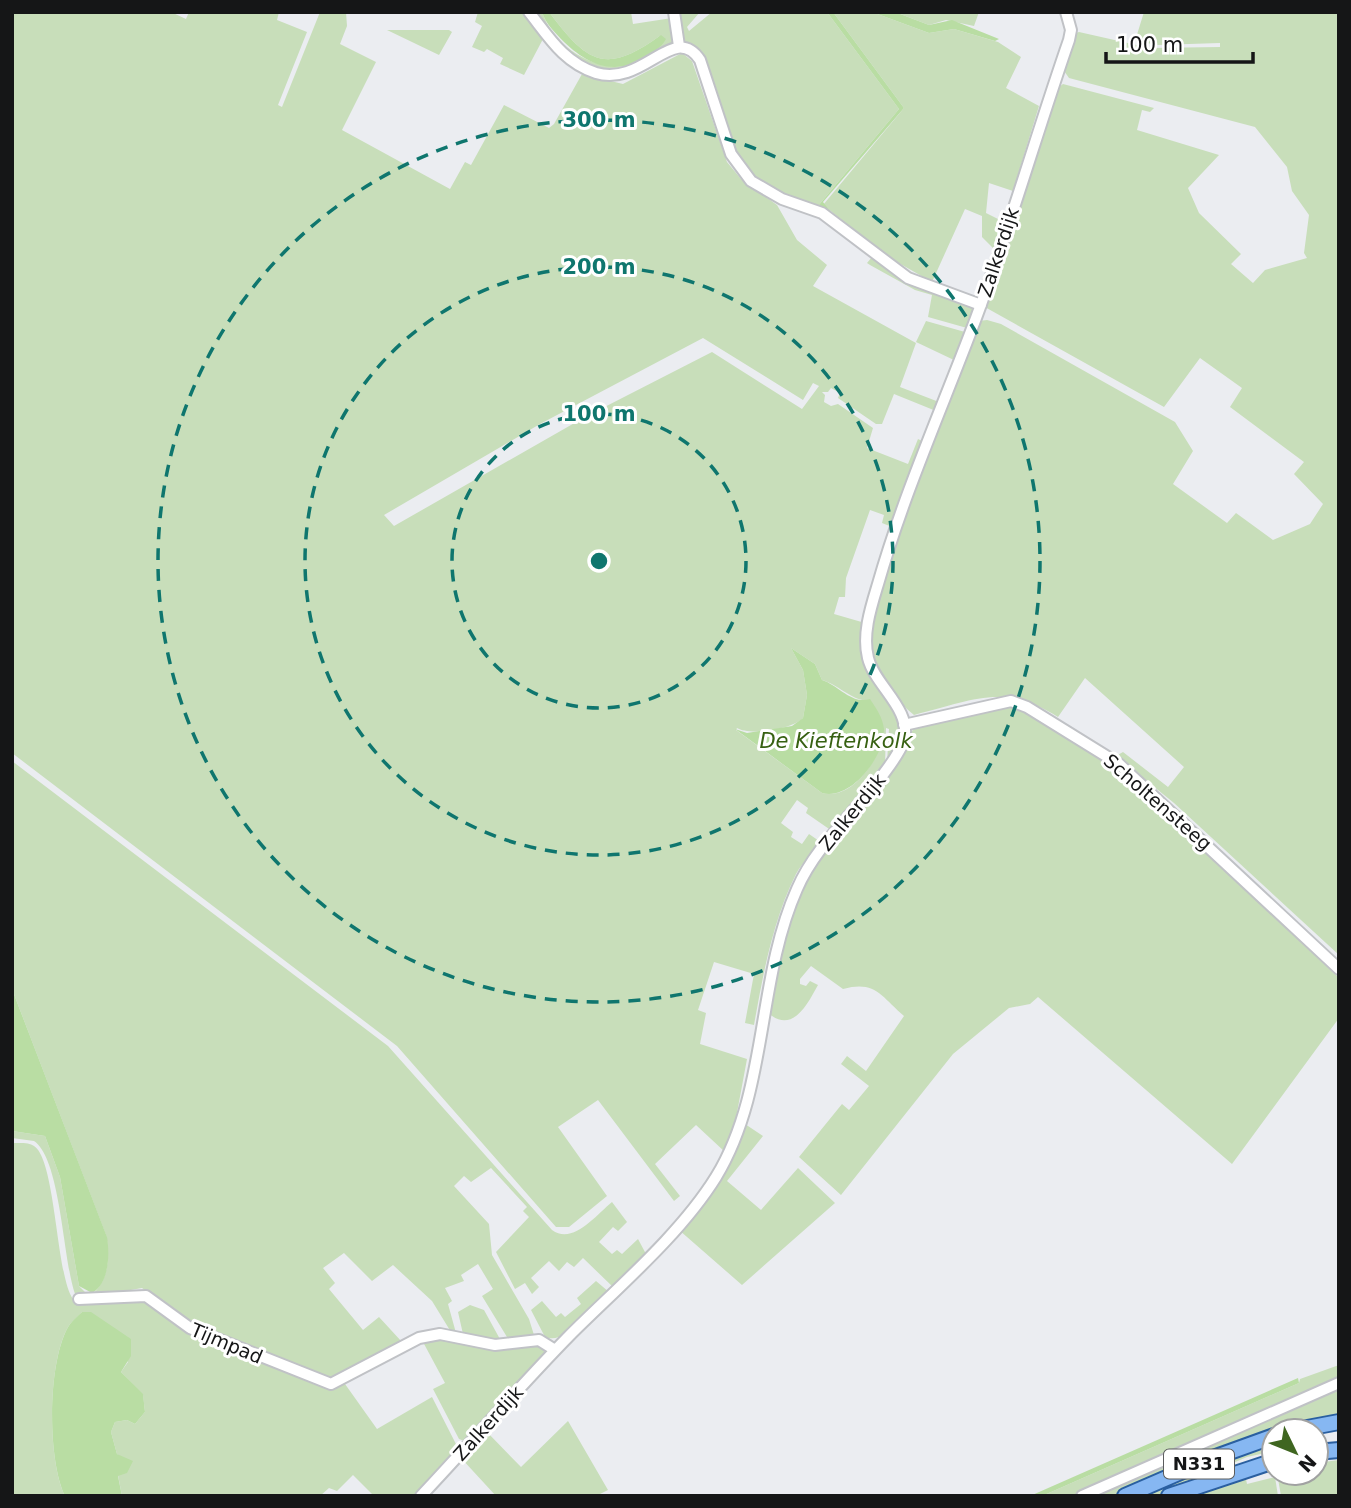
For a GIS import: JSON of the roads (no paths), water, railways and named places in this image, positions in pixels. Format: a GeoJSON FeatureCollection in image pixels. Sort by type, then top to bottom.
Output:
{"type":"FeatureCollection","features":[{"type":"Feature","properties":{"kind":"main road","name":"N331"},"geometry":{"type":"LineString","coordinates":[[1125,1496],[1224,1453],[1260,1441]]}},
{"type":"Feature","properties":{"kind":"main road","name":"N331"},"geometry":{"type":"LineString","coordinates":[[1169,1496],[1260,1466]]}},
{"type":"Feature","properties":{"kind":"street"},"geometry":{"type":"LineString","coordinates":[[529,12],[562,53],[595,72],[628,74],[679,46],[692,49],[700,60],[730,154],[751,181],[782,198],[822,213],[908,278],[981,305]]}},
{"type":"Feature","properties":{"kind":"street"},"geometry":{"type":"LineString","coordinates":[[674,12],[679,46]]}},
{"type":"Feature","properties":{"kind":"street","name":"Zalkerdijk"},"geometry":{"type":"LineString","coordinates":[[421,1496],[555,1350],[673,1230],[705,1194],[724,1163],[744,1114],[774,961],[792,900],[810,865],[895,758],[904,739],[904,725],[871,664],[868,626],[897,525],[981,305],[1071,30],[1066,12]]}},
{"type":"Feature","properties":{"kind":"street","name":"Scholtensteeg"},"geometry":{"type":"LineString","coordinates":[[904,725],[1011,701],[1027,707],[1119,764],[1339,969]]}},
{"type":"Feature","properties":{"kind":"street","name":"Tijmpad"},"geometry":{"type":"LineString","coordinates":[[79,1299],[146,1296],[190,1328],[321,1382],[337,1383],[419,1338],[434,1335],[452,1335],[488,1345],[540,1340],[555,1350]]}},
{"type":"Feature","properties":{"kind":"street"},"geometry":{"type":"LineString","coordinates":[[1082,1496],[1339,1383]]}},
{"type":"Feature","properties":{"kind":"water"},"geometry":{"type":"Polygon","coordinates":[[[542,12],[549,12],[575,43],[587,53],[599,58],[626,56],[661,35],[666,39],[657,50],[633,63],[611,67],[600,65],[570,48],[550,27],[542,12]]]}},
{"type":"Feature","properties":{"kind":"water"},"geometry":{"type":"Polygon","coordinates":[[[827,12],[833,12],[904,108],[823,202],[833,215],[818,206],[899,109],[827,12]]]}},
{"type":"Feature","properties":{"kind":"water"},"geometry":{"type":"Polygon","coordinates":[[[872,12],[895,12],[929,25],[952,20],[999,39],[995,41],[954,29],[929,33],[872,12]]]}},
{"type":"Feature","properties":{"kind":"water","name":"De Kieftenkolk"},"geometry":{"type":"Polygon","coordinates":[[[791,648],[815,664],[822,680],[851,697],[870,699],[882,721],[883,740],[872,763],[855,783],[833,794],[822,793],[735,729],[747,733],[792,726],[803,718],[807,695],[803,670],[791,648]]]}},
{"type":"Feature","properties":{"kind":"water"},"geometry":{"type":"Polygon","coordinates":[[[12,989],[107,1237],[108,1260],[105,1276],[98,1289],[92,1293],[79,1286],[60,1177],[45,1136],[12,1131],[12,989]]]}},
{"type":"Feature","properties":{"kind":"water"},"geometry":{"type":"Polygon","coordinates":[[[82,1312],[91,1312],[131,1339],[131,1356],[121,1372],[143,1394],[145,1412],[135,1424],[127,1420],[115,1422],[111,1432],[117,1454],[133,1461],[127,1473],[118,1476],[122,1496],[65,1496],[59,1480],[52,1409],[57,1360],[70,1324],[82,1312]]]}},
{"type":"Feature","properties":{"kind":"water"},"geometry":{"type":"Polygon","coordinates":[[[1298,1378],[1299,1383],[1042,1496],[1030,1496],[1298,1378]]]}}]}
